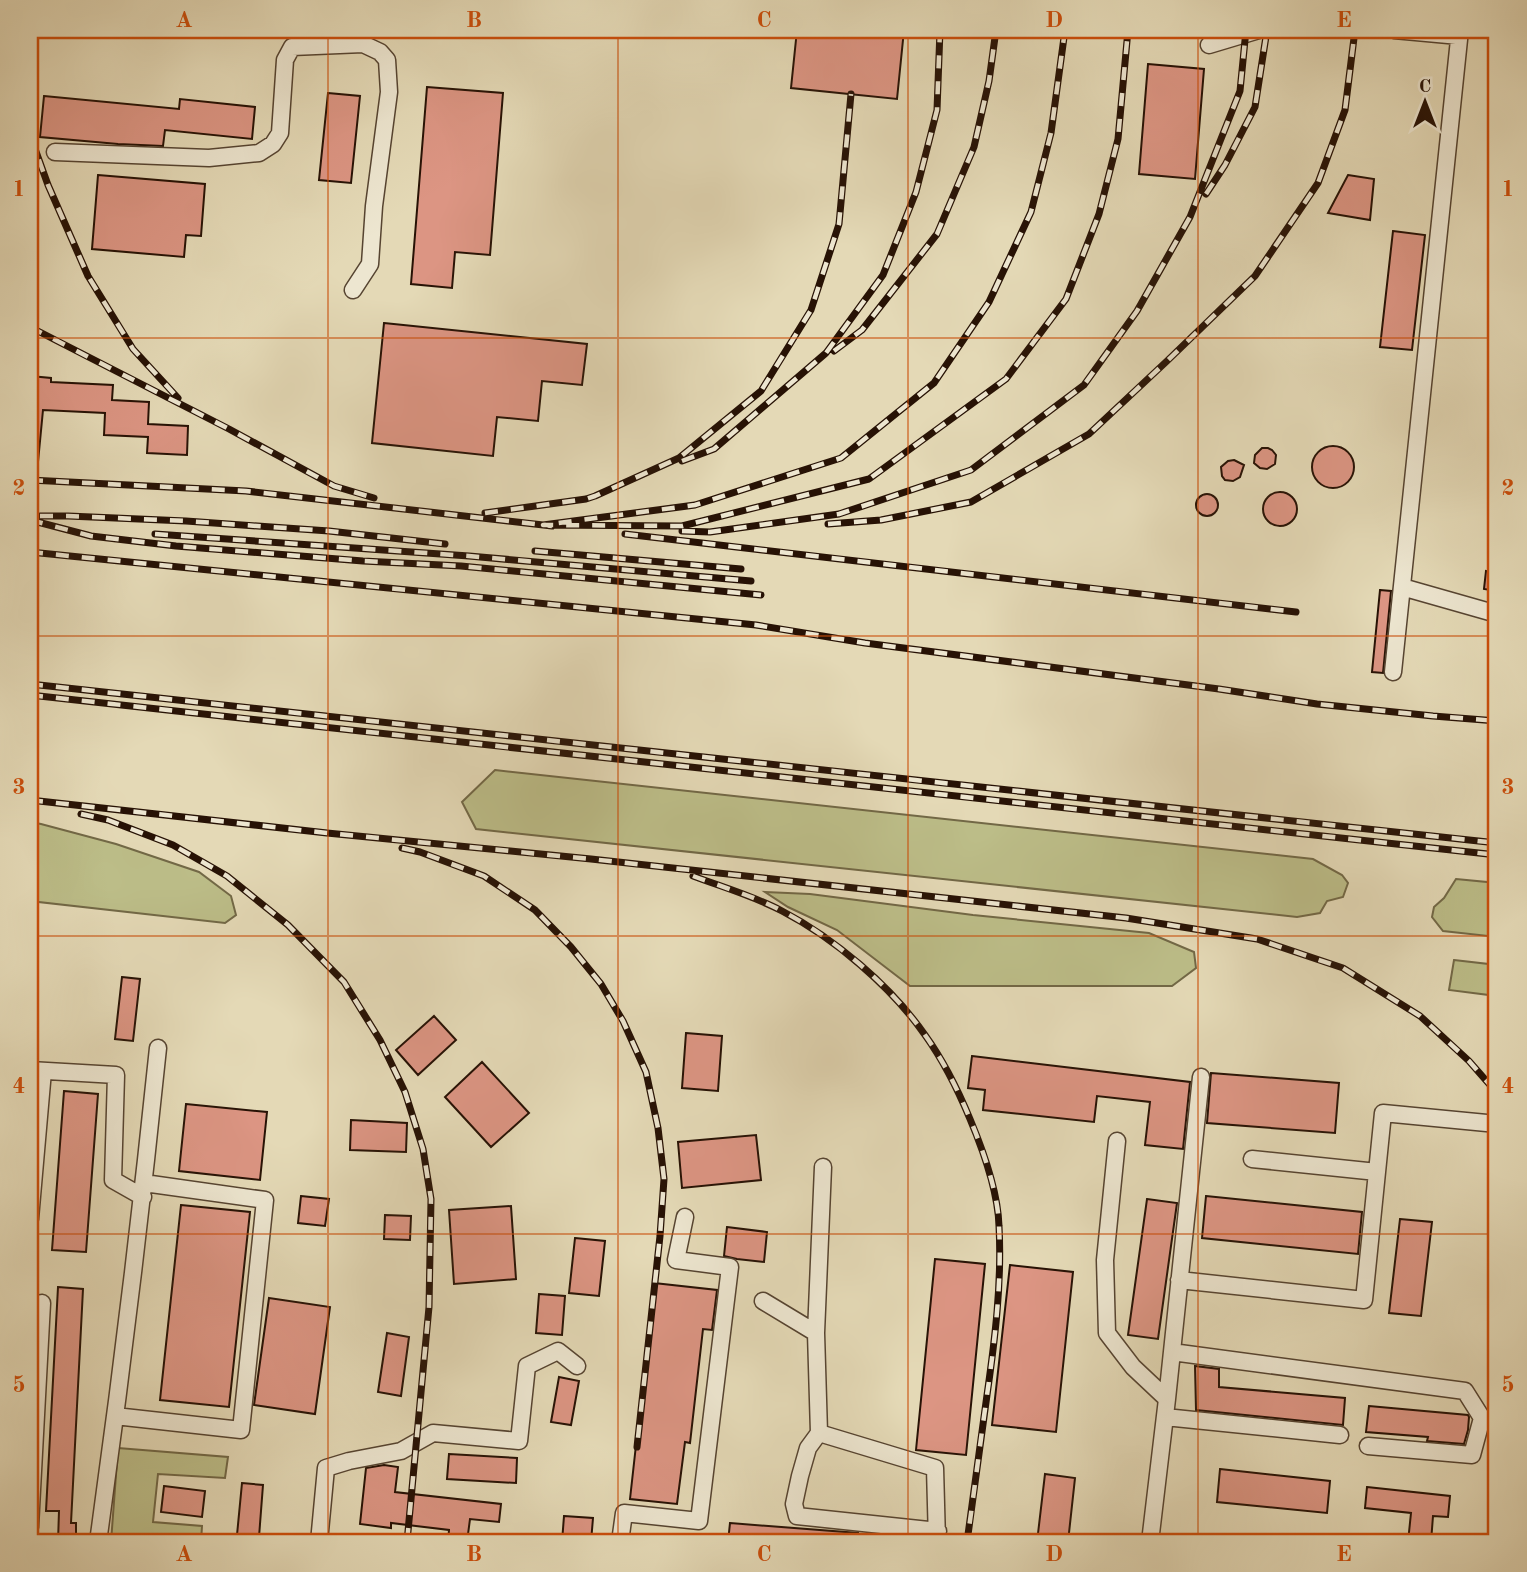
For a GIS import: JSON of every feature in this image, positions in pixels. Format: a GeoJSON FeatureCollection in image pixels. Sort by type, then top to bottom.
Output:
{"type":"FeatureCollection","features":[{"type":"Feature","properties":{"kind":"lane"},"geometry":{"type":"LineString","coordinates":[[1209,45],[1259,30]]}},
{"type":"Feature","properties":{"kind":"lane"},"geometry":{"type":"LineString","coordinates":[[1393,671],[1459,33],[1394,30]]}},
{"type":"Feature","properties":{"kind":"lane"},"geometry":{"type":"LineString","coordinates":[[55,152],[209,158],[259,153],[273,144],[280,133],[285,60],[292,47],[363,37],[387,60],[389,92],[374,206],[370,264],[353,290]]}},
{"type":"Feature","properties":{"kind":"lane"},"geometry":{"type":"LineString","coordinates":[[1402,587],[1497,614]]}},
{"type":"Feature","properties":{"kind":"lane"},"geometry":{"type":"LineString","coordinates":[[97,1542],[143,1190],[158,1048]]}},
{"type":"Feature","properties":{"kind":"lane"},"geometry":{"type":"LineString","coordinates":[[30,1219],[36,1070],[116,1075],[113,1180],[143,1190],[265,1200],[241,1430],[115,1416]]}},
{"type":"Feature","properties":{"kind":"lane"},"geometry":{"type":"LineString","coordinates":[[1150,1542],[1200,1077]]}},
{"type":"Feature","properties":{"kind":"lane"},"geometry":{"type":"LineString","coordinates":[[1179,1280],[1364,1300],[1383,1113],[1497,1124]]}},
{"type":"Feature","properties":{"kind":"lane"},"geometry":{"type":"LineString","coordinates":[[1117,1141],[1105,1260],[1107,1333],[1133,1367],[1167,1399]]}},
{"type":"Feature","properties":{"kind":"lane"},"geometry":{"type":"LineString","coordinates":[[1252,1159],[1377,1172]]}},
{"type":"Feature","properties":{"kind":"lane"},"geometry":{"type":"LineString","coordinates":[[819,1433],[934,1468],[937,1537],[797,1516],[794,1504],[800,1476],[808,1448],[819,1433],[816,1333],[823,1167]]}},
{"type":"Feature","properties":{"kind":"lane"},"geometry":{"type":"LineString","coordinates":[[620,1542],[624,1513],[699,1521],[730,1268],[676,1260],[685,1217]]}},
{"type":"Feature","properties":{"kind":"lane"},"geometry":{"type":"LineString","coordinates":[[764,1301],[816,1333]]}},
{"type":"Feature","properties":{"kind":"lane"},"geometry":{"type":"LineString","coordinates":[[30,1527],[32,1429],[42,1303]]}},
{"type":"Feature","properties":{"kind":"lane"},"geometry":{"type":"LineString","coordinates":[[318,1542],[326,1468],[401,1451],[433,1433],[519,1441],[527,1366],[558,1351],[577,1366]]}},
{"type":"Feature","properties":{"kind":"lane"},"geometry":{"type":"LineString","coordinates":[[1172,1352],[1465,1391],[1482,1418],[1472,1455],[1368,1446]]}},
{"type":"Feature","properties":{"kind":"lane"},"geometry":{"type":"LineString","coordinates":[[1165,1417],[1340,1435]]}},
{"type":"Feature","properties":{"kind":"green space"},"geometry":{"type":"Polygon","coordinates":[[[495,770],[1313,859],[1342,875],[1348,883],[1343,897],[1327,901],[1320,913],[1297,917],[476,829],[462,802],[495,770]]]}},
{"type":"Feature","properties":{"kind":"green space"},"geometry":{"type":"Polygon","coordinates":[[[30,822],[116,844],[199,872],[231,896],[236,915],[225,923],[30,901],[30,822]]]}},
{"type":"Feature","properties":{"kind":"green space"},"geometry":{"type":"Polygon","coordinates":[[[1456,879],[1497,883],[1497,937],[1443,931],[1432,917],[1434,907],[1444,898],[1456,879]]]}},
{"type":"Feature","properties":{"kind":"green space"},"geometry":{"type":"Polygon","coordinates":[[[765,892],[810,894],[973,915],[1149,933],[1194,952],[1196,968],[1172,986],[910,986],[837,930],[788,907],[765,892]]]}},
{"type":"Feature","properties":{"kind":"green space"},"geometry":{"type":"Polygon","coordinates":[[[1454,960],[1497,965],[1497,996],[1449,990],[1454,960]]]}},
{"type":"Feature","properties":{"kind":"green space"},"geometry":{"type":"Polygon","coordinates":[[[118,1448],[228,1457],[225,1478],[158,1474],[153,1522],[202,1526],[201,1542],[111,1542],[118,1448]]]}},
{"type":"Feature","properties":{"kind":"building"},"geometry":{"type":"Polygon","coordinates":[[[797,30],[904,30],[897,99],[791,88],[797,30]]]}},
{"type":"Feature","properties":{"kind":"building"},"geometry":{"type":"Polygon","coordinates":[[[1148,64],[1204,69],[1195,179],[1139,174],[1148,64]]]}},
{"type":"Feature","properties":{"kind":"building"},"geometry":{"type":"Polygon","coordinates":[[[427,87],[503,93],[490,255],[455,252],[452,288],[411,284],[427,87]]]}},
{"type":"Feature","properties":{"kind":"building"},"geometry":{"type":"Polygon","coordinates":[[[328,93],[360,96],[351,183],[319,180],[328,93]]]}},
{"type":"Feature","properties":{"kind":"building"},"geometry":{"type":"Polygon","coordinates":[[[44,96],[179,109],[180,99],[255,107],[252,139],[165,130],[163,146],[40,137],[44,96]]]}},
{"type":"Feature","properties":{"kind":"building"},"geometry":{"type":"Polygon","coordinates":[[[98,175],[205,184],[201,236],[186,235],[184,257],[92,249],[98,175]]]}},
{"type":"Feature","properties":{"kind":"building"},"geometry":{"type":"Polygon","coordinates":[[[1348,175],[1374,179],[1370,220],[1328,213],[1348,175]]]}},
{"type":"Feature","properties":{"kind":"building"},"geometry":{"type":"Polygon","coordinates":[[[1393,231],[1425,235],[1412,350],[1380,347],[1393,231]]]}},
{"type":"Feature","properties":{"kind":"building"},"geometry":{"type":"Polygon","coordinates":[[[384,323],[587,344],[582,385],[542,381],[538,421],[497,417],[493,456],[372,443],[384,323]]]}},
{"type":"Feature","properties":{"kind":"building"},"geometry":{"type":"Polygon","coordinates":[[[30,376],[51,378],[51,382],[113,385],[112,400],[149,402],[148,424],[188,426],[187,455],[147,453],[148,437],[104,435],[105,413],[43,410],[38,462],[30,461],[30,376]]]}},
{"type":"Feature","properties":{"kind":"building"},"geometry":{"type":"Polygon","coordinates":[[[1333,446],[1348,452],[1354,467],[1348,482],[1333,488],[1318,482],[1312,467],[1318,452],[1333,446]]]}},
{"type":"Feature","properties":{"kind":"building"},"geometry":{"type":"Polygon","coordinates":[[[1262,448],[1272,450],[1276,455],[1275,464],[1267,469],[1254,463],[1255,455],[1262,448]]]}},
{"type":"Feature","properties":{"kind":"building"},"geometry":{"type":"Polygon","coordinates":[[[1234,460],[1244,465],[1240,477],[1233,481],[1225,480],[1221,467],[1234,460]]]}},
{"type":"Feature","properties":{"kind":"building"},"geometry":{"type":"Polygon","coordinates":[[[1280,492],[1292,497],[1297,509],[1292,521],[1280,526],[1268,521],[1263,509],[1268,497],[1280,492]]]}},
{"type":"Feature","properties":{"kind":"building"},"geometry":{"type":"Polygon","coordinates":[[[1207,494],[1217,501],[1218,505],[1211,515],[1207,516],[1197,509],[1196,505],[1203,495],[1207,494]]]}},
{"type":"Feature","properties":{"kind":"building"},"geometry":{"type":"Polygon","coordinates":[[[1486,571],[1497,573],[1497,591],[1484,589],[1486,571]]]}},
{"type":"Feature","properties":{"kind":"building"},"geometry":{"type":"Polygon","coordinates":[[[1380,590],[1391,591],[1383,673],[1372,672],[1380,590]]]}},
{"type":"Feature","properties":{"kind":"building"},"geometry":{"type":"Polygon","coordinates":[[[122,977],[140,979],[133,1041],[115,1039],[122,977]]]}},
{"type":"Feature","properties":{"kind":"building"},"geometry":{"type":"Polygon","coordinates":[[[434,1016],[456,1040],[418,1075],[396,1050],[434,1016]]]}},
{"type":"Feature","properties":{"kind":"building"},"geometry":{"type":"Polygon","coordinates":[[[686,1033],[722,1036],[718,1091],[682,1088],[686,1033]]]}},
{"type":"Feature","properties":{"kind":"building"},"geometry":{"type":"Polygon","coordinates":[[[972,1056],[1190,1082],[1183,1149],[1145,1145],[1150,1102],[1097,1096],[1094,1122],[983,1110],[985,1090],[968,1088],[972,1056]]]}},
{"type":"Feature","properties":{"kind":"building"},"geometry":{"type":"Polygon","coordinates":[[[482,1062],[529,1113],[491,1147],[445,1097],[482,1062]]]}},
{"type":"Feature","properties":{"kind":"building"},"geometry":{"type":"Polygon","coordinates":[[[1211,1073],[1339,1083],[1335,1133],[1207,1123],[1211,1073]]]}},
{"type":"Feature","properties":{"kind":"building"},"geometry":{"type":"Polygon","coordinates":[[[64,1091],[98,1094],[86,1252],[52,1250],[64,1091]]]}},
{"type":"Feature","properties":{"kind":"building"},"geometry":{"type":"Polygon","coordinates":[[[186,1104],[267,1112],[260,1180],[179,1171],[186,1104]]]}},
{"type":"Feature","properties":{"kind":"building"},"geometry":{"type":"Polygon","coordinates":[[[351,1120],[407,1123],[406,1152],[350,1150],[351,1120]]]}},
{"type":"Feature","properties":{"kind":"building"},"geometry":{"type":"Polygon","coordinates":[[[756,1135],[761,1180],[682,1188],[678,1142],[756,1135]]]}},
{"type":"Feature","properties":{"kind":"building"},"geometry":{"type":"Polygon","coordinates":[[[301,1196],[329,1199],[325,1226],[298,1223],[301,1196]]]}},
{"type":"Feature","properties":{"kind":"building"},"geometry":{"type":"Polygon","coordinates":[[[1206,1196],[1362,1212],[1358,1254],[1202,1238],[1206,1196]]]}},
{"type":"Feature","properties":{"kind":"building"},"geometry":{"type":"Polygon","coordinates":[[[1147,1199],[1177,1203],[1158,1339],[1128,1335],[1147,1199]]]}},
{"type":"Feature","properties":{"kind":"building"},"geometry":{"type":"Polygon","coordinates":[[[181,1205],[250,1212],[229,1407],[160,1400],[181,1205]]]}},
{"type":"Feature","properties":{"kind":"building"},"geometry":{"type":"Polygon","coordinates":[[[511,1206],[516,1279],[454,1284],[449,1210],[511,1206]]]}},
{"type":"Feature","properties":{"kind":"building"},"geometry":{"type":"Polygon","coordinates":[[[385,1215],[411,1216],[410,1240],[384,1239],[385,1215]]]}},
{"type":"Feature","properties":{"kind":"building"},"geometry":{"type":"Polygon","coordinates":[[[1400,1219],[1432,1222],[1421,1316],[1389,1313],[1400,1219]]]}},
{"type":"Feature","properties":{"kind":"building"},"geometry":{"type":"Polygon","coordinates":[[[727,1227],[767,1232],[764,1262],[724,1256],[727,1227]]]}},
{"type":"Feature","properties":{"kind":"building"},"geometry":{"type":"Polygon","coordinates":[[[575,1238],[605,1241],[599,1296],[569,1293],[575,1238]]]}},
{"type":"Feature","properties":{"kind":"building"},"geometry":{"type":"Polygon","coordinates":[[[935,1259],[985,1264],[966,1455],[916,1450],[935,1259]]]}},
{"type":"Feature","properties":{"kind":"building"},"geometry":{"type":"Polygon","coordinates":[[[1010,1265],[1073,1272],[1056,1432],[992,1425],[1010,1265]]]}},
{"type":"Feature","properties":{"kind":"building"},"geometry":{"type":"Polygon","coordinates":[[[654,1283],[717,1290],[712,1330],[703,1329],[690,1443],[685,1442],[677,1504],[630,1499],[654,1283]]]}},
{"type":"Feature","properties":{"kind":"building"},"geometry":{"type":"Polygon","coordinates":[[[58,1287],[83,1289],[71,1523],[76,1523],[76,1542],[58,1542],[59,1511],[46,1511],[58,1287]]]}},
{"type":"Feature","properties":{"kind":"building"},"geometry":{"type":"Polygon","coordinates":[[[539,1294],[565,1296],[562,1335],[536,1333],[539,1294]]]}},
{"type":"Feature","properties":{"kind":"building"},"geometry":{"type":"Polygon","coordinates":[[[269,1298],[330,1307],[315,1414],[254,1405],[269,1298]]]}},
{"type":"Feature","properties":{"kind":"building"},"geometry":{"type":"Polygon","coordinates":[[[387,1333],[409,1337],[401,1396],[378,1392],[387,1333]]]}},
{"type":"Feature","properties":{"kind":"building"},"geometry":{"type":"Polygon","coordinates":[[[1195,1366],[1219,1369],[1219,1387],[1345,1398],[1343,1425],[1196,1410],[1195,1366]]]}},
{"type":"Feature","properties":{"kind":"building"},"geometry":{"type":"Polygon","coordinates":[[[559,1377],[579,1381],[571,1425],[551,1422],[559,1377]]]}},
{"type":"Feature","properties":{"kind":"building"},"geometry":{"type":"Polygon","coordinates":[[[1369,1406],[1468,1415],[1464,1444],[1427,1441],[1428,1437],[1366,1432],[1369,1406]]]}},
{"type":"Feature","properties":{"kind":"building"},"geometry":{"type":"Polygon","coordinates":[[[449,1454],[517,1458],[516,1483],[447,1479],[449,1454]]]}},
{"type":"Feature","properties":{"kind":"building"},"geometry":{"type":"Polygon","coordinates":[[[384,1465],[398,1467],[395,1492],[501,1504],[499,1522],[470,1519],[467,1542],[448,1542],[449,1530],[391,1523],[391,1528],[360,1524],[366,1468],[384,1465]]]}},
{"type":"Feature","properties":{"kind":"building"},"geometry":{"type":"Polygon","coordinates":[[[1220,1469],[1330,1481],[1327,1513],[1217,1502],[1220,1469]]]}},
{"type":"Feature","properties":{"kind":"building"},"geometry":{"type":"Polygon","coordinates":[[[1045,1474],[1075,1478],[1068,1542],[1037,1542],[1045,1474]]]}},
{"type":"Feature","properties":{"kind":"building"},"geometry":{"type":"Polygon","coordinates":[[[242,1483],[263,1485],[259,1537],[237,1535],[242,1483]]]}},
{"type":"Feature","properties":{"kind":"building"},"geometry":{"type":"Polygon","coordinates":[[[164,1486],[205,1491],[202,1517],[161,1512],[164,1486]]]}},
{"type":"Feature","properties":{"kind":"building"},"geometry":{"type":"Polygon","coordinates":[[[1367,1487],[1450,1496],[1448,1517],[1433,1516],[1431,1542],[1408,1542],[1411,1513],[1365,1508],[1367,1487]]]}},
{"type":"Feature","properties":{"kind":"building"},"geometry":{"type":"Polygon","coordinates":[[[564,1516],[593,1518],[591,1542],[562,1542],[564,1516]]]}},
{"type":"Feature","properties":{"kind":"building"},"geometry":{"type":"Polygon","coordinates":[[[730,1523],[858,1533],[858,1542],[728,1542],[730,1523]]]}},
{"type":"Feature","properties":{"kind":"railway"},"geometry":{"type":"LineString","coordinates":[[682,461],[714,449],[826,353],[883,275],[916,192],[937,110],[940,30]]}},
{"type":"Feature","properties":{"kind":"railway"},"geometry":{"type":"LineString","coordinates":[[834,351],[862,330],[937,234],[974,147],[989,81],[996,30]]}},
{"type":"Feature","properties":{"kind":"railway"},"geometry":{"type":"LineString","coordinates":[[1065,30],[1051,133],[1031,212],[989,302],[934,383],[841,458],[695,505],[543,525],[682,526],[869,479],[1006,379],[1066,299],[1099,214],[1118,139],[1128,30]]}},
{"type":"Feature","properties":{"kind":"railway"},"geometry":{"type":"LineString","coordinates":[[682,531],[710,532],[839,514],[971,470],[1084,385],[1137,311],[1190,217],[1240,91],[1246,30]]}},
{"type":"Feature","properties":{"kind":"railway"},"geometry":{"type":"LineString","coordinates":[[1206,194],[1225,165],[1255,107],[1267,30]]}},
{"type":"Feature","properties":{"kind":"railway"},"geometry":{"type":"LineString","coordinates":[[828,524],[881,520],[971,502],[1089,434],[1167,361],[1255,276],[1318,183],[1345,110],[1355,30]]}},
{"type":"Feature","properties":{"kind":"railway"},"geometry":{"type":"LineString","coordinates":[[485,513],[595,496],[679,458],[761,391],[811,310],[839,224],[851,94]]}},
{"type":"Feature","properties":{"kind":"railway"},"geometry":{"type":"LineString","coordinates":[[30,135],[48,185],[88,276],[133,349],[178,398]]}},
{"type":"Feature","properties":{"kind":"railway"},"geometry":{"type":"LineString","coordinates":[[30,327],[334,486],[374,498]]}},
{"type":"Feature","properties":{"kind":"railway"},"geometry":{"type":"LineString","coordinates":[[30,480],[246,491],[552,526]]}},
{"type":"Feature","properties":{"kind":"railway"},"geometry":{"type":"LineString","coordinates":[[40,516],[186,521],[329,531],[445,544]]}},
{"type":"Feature","properties":{"kind":"railway"},"geometry":{"type":"LineString","coordinates":[[30,520],[91,536],[176,546],[461,566],[761,595]]}},
{"type":"Feature","properties":{"kind":"railway"},"geometry":{"type":"LineString","coordinates":[[155,534],[469,556],[751,581]]}},
{"type":"Feature","properties":{"kind":"railway"},"geometry":{"type":"LineString","coordinates":[[625,534],[1296,612]]}},
{"type":"Feature","properties":{"kind":"railway"},"geometry":{"type":"LineString","coordinates":[[535,551],[741,569]]}},
{"type":"Feature","properties":{"kind":"railway"},"geometry":{"type":"LineString","coordinates":[[30,552],[756,625],[865,643],[1317,704],[1497,721]]}},
{"type":"Feature","properties":{"kind":"railway"},"geometry":{"type":"LineString","coordinates":[[30,684],[1497,843]]}},
{"type":"Feature","properties":{"kind":"railway"},"geometry":{"type":"LineString","coordinates":[[30,695],[1497,855]]}},
{"type":"Feature","properties":{"kind":"railway"},"geometry":{"type":"LineString","coordinates":[[30,800],[1126,918],[1257,939],[1343,968],[1420,1016],[1469,1061],[1497,1093]]}},
{"type":"Feature","properties":{"kind":"railway"},"geometry":{"type":"LineString","coordinates":[[81,814],[108,820],[173,845],[227,876],[288,925],[344,982],[380,1040],[405,1092],[423,1149],[431,1199],[429,1307],[407,1542]]}},
{"type":"Feature","properties":{"kind":"railway"},"geometry":{"type":"LineString","coordinates":[[402,848],[484,876],[535,910],[571,947],[601,984],[623,1021],[646,1072],[658,1128],[664,1179],[637,1447]]}},
{"type":"Feature","properties":{"kind":"railway"},"geometry":{"type":"LineString","coordinates":[[693,876],[749,896],[802,922],[841,949],[879,981],[925,1035],[950,1076],[970,1119],[993,1185],[1000,1247],[995,1332],[967,1542]]}}]}
